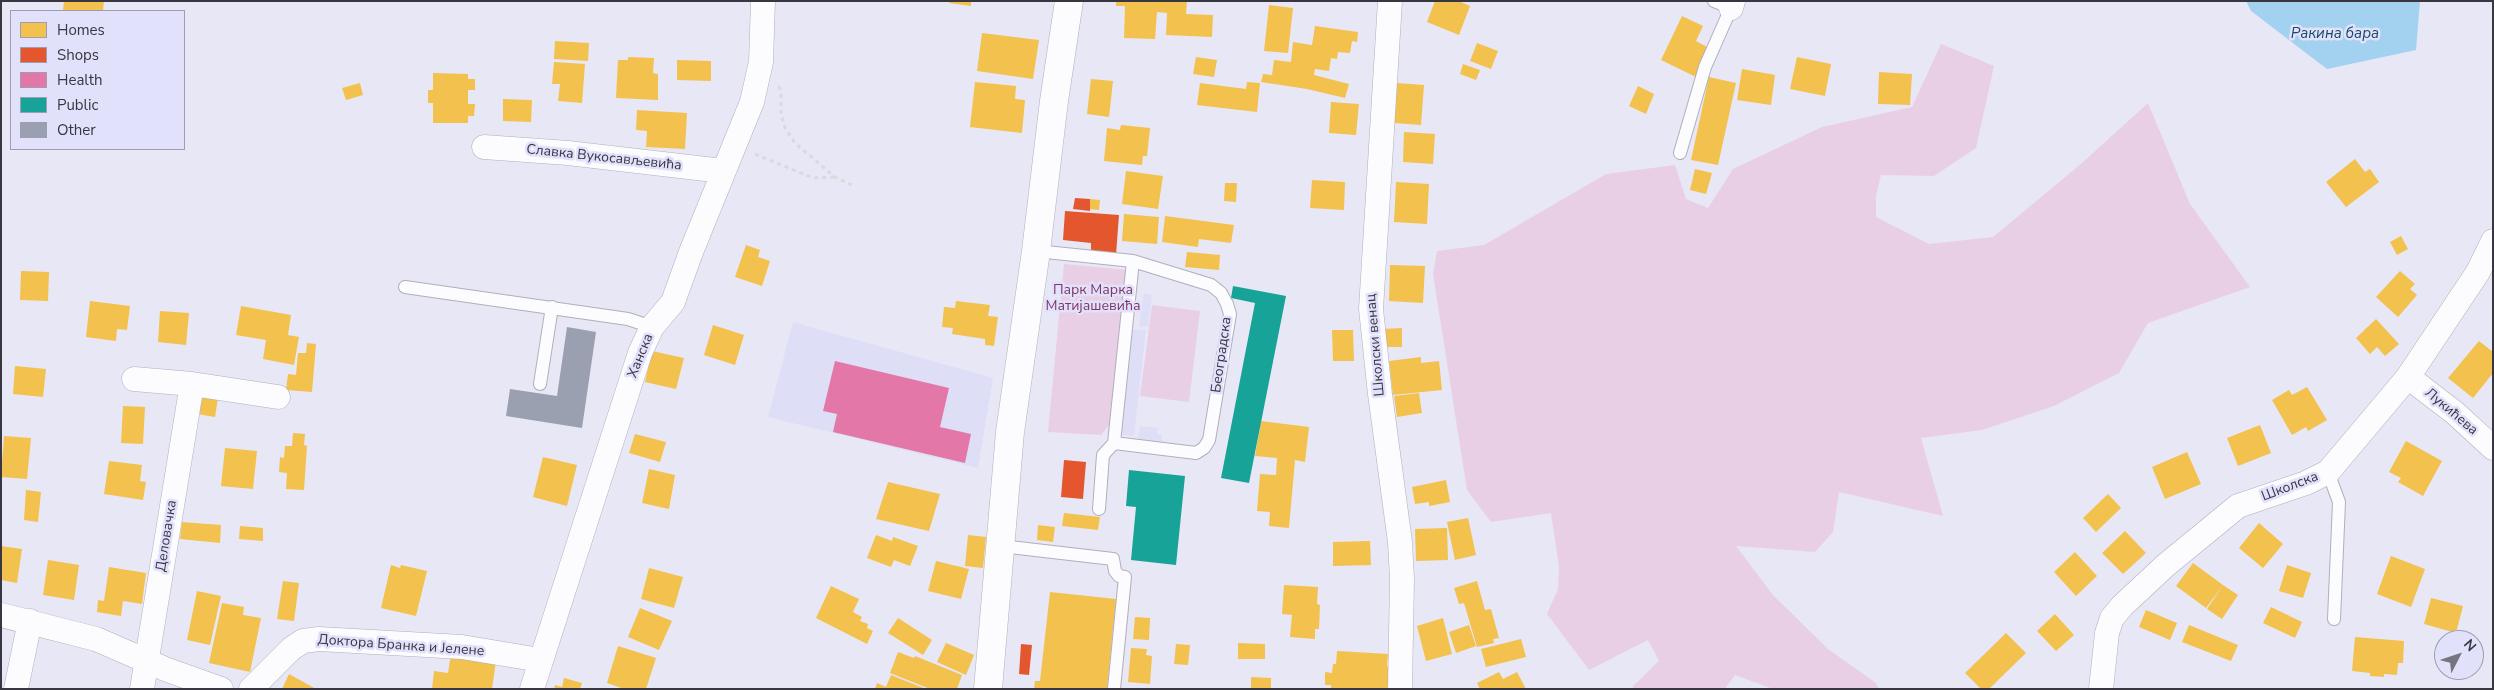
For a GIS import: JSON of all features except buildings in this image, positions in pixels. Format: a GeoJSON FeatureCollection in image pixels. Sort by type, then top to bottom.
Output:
{"type":"FeatureCollection","features":[{"type":"Feature","properties":{"kind":"main road"},"geometry":{"type":"LineString","coordinates":[[988,689],[1010,432],[1069,1]]}},
{"type":"Feature","properties":{"kind":"street","name":"Ханска"},"geometry":{"type":"LineString","coordinates":[[532,689],[640,353],[652,327],[673,302],[752,102],[761,62],[763,1]]}},
{"type":"Feature","properties":{"kind":"street","name":"Школски венац"},"geometry":{"type":"LineString","coordinates":[[1390,1],[1371,308],[1380,394],[1400,542],[1402,588],[1400,689]]}},
{"type":"Feature","properties":{"kind":"street","name":"Славка Вукосављевића"},"geometry":{"type":"LineString","coordinates":[[484,148],[728,161]]}},
{"type":"Feature","properties":{"kind":"street","name":"Школска"},"geometry":{"type":"LineString","coordinates":[[2101,689],[2107,634],[2112,618],[2122,606],[2166,565],[2238,506],[2306,483],[2328,472],[2408,377],[2478,272],[2493,241]]}},
{"type":"Feature","properties":{"kind":"street","name":"Лукићева"},"geometry":{"type":"LineString","coordinates":[[2408,377],[2455,412],[2493,448]]}},
{"type":"Feature","properties":{"kind":"street"},"geometry":{"type":"LineString","coordinates":[[134,379],[192,384],[278,398]]}},
{"type":"Feature","properties":{"kind":"street","name":"Деловачка"},"geometry":{"type":"LineString","coordinates":[[142,689],[192,384]]}},
{"type":"Feature","properties":{"kind":"street"},"geometry":{"type":"LineString","coordinates":[[1,615],[96,639],[165,669],[221,689]]}},
{"type":"Feature","properties":{"kind":"street"},"geometry":{"type":"LineString","coordinates":[[16,689],[30,621]]}},
{"type":"Feature","properties":{"kind":"street","name":"Доктора Бранка и Јелене"},"geometry":{"type":"LineString","coordinates":[[251,689],[291,649],[303,641],[319,639],[462,647],[540,660]]}},
{"type":"Feature","properties":{"kind":"lane"},"geometry":{"type":"LineString","coordinates":[[1680,153],[1726,4]]}},
{"type":"Feature","properties":{"kind":"lane","name":"Београдска"},"geometry":{"type":"LineString","coordinates":[[1036,251],[1133,261],[1211,285],[1221,293],[1230,314],[1209,440],[1204,448],[1196,453],[1114,443]]}},
{"type":"Feature","properties":{"kind":"lane"},"geometry":{"type":"LineString","coordinates":[[1099,509],[1104,455],[1114,443],[1133,261]]}},
{"type":"Feature","properties":{"kind":"lane"},"geometry":{"type":"LineString","coordinates":[[405,287],[628,319],[652,327]]}},
{"type":"Feature","properties":{"kind":"lane"},"geometry":{"type":"LineString","coordinates":[[540,384],[552,307]]}},
{"type":"Feature","properties":{"kind":"lane"},"geometry":{"type":"LineString","coordinates":[[2328,472],[2339,502],[2334,619]]}},
{"type":"Feature","properties":{"kind":"lane"},"geometry":{"type":"LineString","coordinates":[[1001,546],[1113,559],[1115,571],[1119,576],[1125,577],[1114,689]]}},
{"type":"Feature","properties":{"kind":"path"},"geometry":{"type":"LineString","coordinates":[[761,62],[777,82],[781,93],[781,114],[785,128],[795,143],[835,177],[854,186]]}},
{"type":"Feature","properties":{"kind":"path"},"geometry":{"type":"LineString","coordinates":[[728,161],[755,154],[813,178],[835,177]]}},
{"type":"Feature","properties":{"kind":"shaded area"},"geometry":{"type":"Polygon","coordinates":[[[1144,293],[1152,295],[1148,327],[1139,326],[1144,293]]]}},
{"type":"Feature","properties":{"kind":"shaded area"},"geometry":{"type":"Polygon","coordinates":[[[793,322],[993,378],[978,468],[768,417],[793,322]]]}},
{"type":"Feature","properties":{"kind":"shaded area"},"geometry":{"type":"Polygon","coordinates":[[[1133,329],[1146,330],[1134,436],[1121,435],[1133,329]]]}},
{"type":"Feature","properties":{"kind":"shaded area"},"geometry":{"type":"Polygon","coordinates":[[[1140,426],[1158,428],[1157,434],[1162,435],[1162,442],[1138,439],[1140,426]]]}},
{"type":"Feature","properties":{"kind":"green space"},"geometry":{"type":"Polygon","coordinates":[[[1941,44],[1994,66],[1976,148],[1934,176],[1881,175],[1876,196],[1876,217],[1929,244],[1993,237],[2082,163],[2148,103],[2190,204],[2250,287],[2148,323],[2119,373],[2054,406],[1982,430],[1921,438],[1943,516],[1839,492],[1833,532],[1815,552],[1736,546],[1773,595],[1828,649],[1876,683],[1879,689],[1773,689],[1735,675],[1725,689],[1637,689],[1632,687],[1659,661],[1648,640],[1589,670],[1547,614],[1558,589],[1559,567],[1551,513],[1491,522],[1467,490],[1433,274],[1437,251],[1484,245],[1606,174],[1675,165],[1686,199],[1708,208],[1733,169],[1822,127],[1912,107],[1941,44]]]}},
{"type":"Feature","properties":{"kind":"green space","name":"Парк Марка Матијашевића"},"geometry":{"type":"Polygon","coordinates":[[[1064,264],[1128,270],[1110,424],[1101,435],[1048,432],[1064,264]]]}},
{"type":"Feature","properties":{"kind":"green space"},"geometry":{"type":"Polygon","coordinates":[[[1152,305],[1200,311],[1189,402],[1140,396],[1152,305]]]}},
{"type":"Feature","properties":{"kind":"water","name":"Ракина бара"},"geometry":{"type":"Polygon","coordinates":[[[2246,1],[2420,1],[2416,50],[2327,69],[2251,11],[2246,1]]]}}]}
